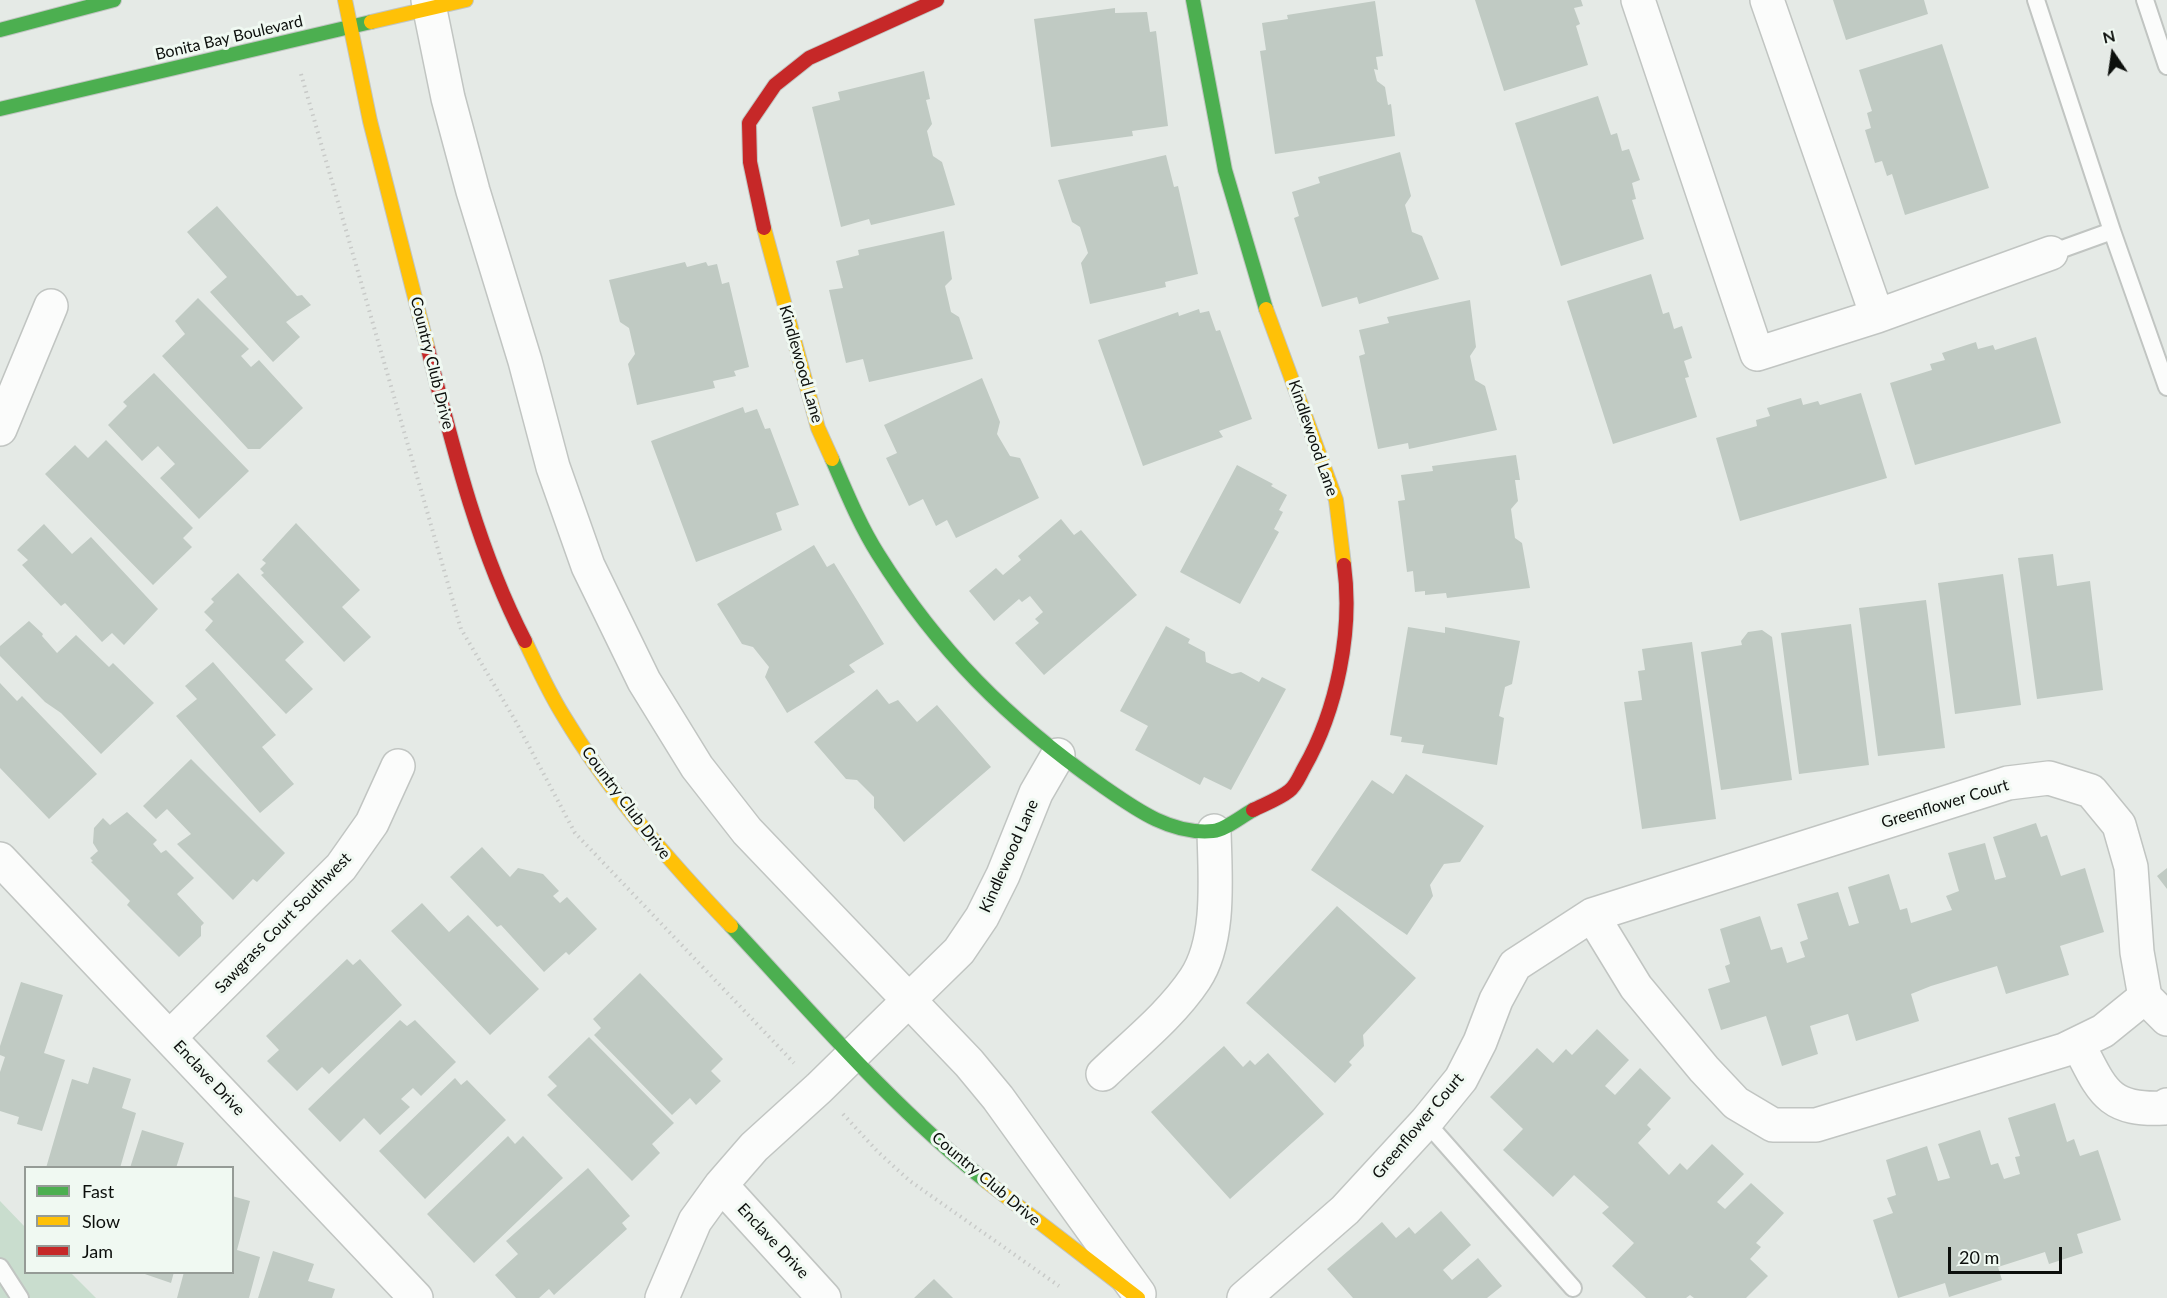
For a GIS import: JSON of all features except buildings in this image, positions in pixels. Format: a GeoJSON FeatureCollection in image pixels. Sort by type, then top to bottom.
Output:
{"type":"FeatureCollection","features":[{"type":"Feature","properties":{"kind":"street"},"geometry":{"type":"LineString","coordinates":[[0,30],[114,0]]}},
{"type":"Feature","properties":{"kind":"street","name":"Country Club Drive"},"geometry":{"type":"LineString","coordinates":[[345,0],[370,121],[457,462],[484,545],[516,624],[562,714],[608,783],[674,866],[852,1055],[949,1152],[1140,1298]]}},
{"type":"Feature","properties":{"kind":"street","name":"Bonita Bay Boulevard"},"geometry":{"type":"LineString","coordinates":[[0,109],[351,26],[429,4],[466,0]]}},
{"type":"Feature","properties":{"kind":"street","name":"Kindlewood Lane"},"geometry":{"type":"LineString","coordinates":[[937,0],[809,58],[776,85],[749,123],[750,162],[769,252],[818,428],[854,510],[877,553],[930,629],[992,699],[1058,755],[1135,807],[1171,827],[1214,831],[1291,790],[1311,755],[1329,713],[1340,670],[1347,586],[1335,500],[1322,457],[1260,293],[1225,170],[1192,0]]}},
{"type":"Feature","properties":{"kind":"street"},"geometry":{"type":"LineString","coordinates":[[1638,0],[1757,354],[1877,316],[2051,253]]}},
{"type":"Feature","properties":{"kind":"street"},"geometry":{"type":"LineString","coordinates":[[1767,0],[1877,316]]}},
{"type":"Feature","properties":{"kind":"street","name":"Country Club Drive"},"geometry":{"type":"LineString","coordinates":[[429,4],[448,98],[473,191],[525,362],[553,467],[588,566],[644,681],[697,767],[747,831],[969,1063],[998,1098],[1140,1298]]}},
{"type":"Feature","properties":{"kind":"street"},"geometry":{"type":"LineString","coordinates":[[0,429],[51,306]]}},
{"type":"Feature","properties":{"kind":"street","name":"Kindlewood Lane"},"geometry":{"type":"LineString","coordinates":[[662,1298],[695,1221],[721,1185],[754,1147],[958,951],[982,917],[1003,875],[1036,793],[1058,755]]}},
{"type":"Feature","properties":{"kind":"street","name":"Sawgrass Court Southwest"},"geometry":{"type":"LineString","coordinates":[[170,1037],[341,867],[372,823],[398,766]]}},
{"type":"Feature","properties":{"kind":"street","name":"Greenflower Court"},"geometry":{"type":"LineString","coordinates":[[1244,1298],[1345,1209],[1426,1122],[1461,1079],[1480,1042],[1496,1000],[1515,965],[1592,915],[2008,783],[2049,778],[2091,791],[2119,825],[2132,867],[2137,952],[2156,1008],[2078,1044],[1816,1125],[1773,1125],[1736,1103],[1704,1069],[1636,987],[1592,915]]}},
{"type":"Feature","properties":{"kind":"street"},"geometry":{"type":"LineString","coordinates":[[1103,1074],[1167,1013],[1196,978],[1211,938],[1215,897],[1214,831]]}},
{"type":"Feature","properties":{"kind":"street","name":"Enclave Drive"},"geometry":{"type":"LineString","coordinates":[[0,859],[416,1298]]}},
{"type":"Feature","properties":{"kind":"street"},"geometry":{"type":"LineString","coordinates":[[2078,1044],[2101,1086],[2115,1102],[2143,1109],[2164,1108],[2167,1105]]}},
{"type":"Feature","properties":{"kind":"street","name":"Enclave Drive"},"geometry":{"type":"LineString","coordinates":[[721,1185],[824,1298]]}},
{"type":"Feature","properties":{"kind":"lane"},"geometry":{"type":"LineString","coordinates":[[2036,0],[2112,231],[2160,344],[2167,387]]}},
{"type":"Feature","properties":{"kind":"lane"},"geometry":{"type":"LineString","coordinates":[[2145,0],[2167,66]]}},
{"type":"Feature","properties":{"kind":"lane"},"geometry":{"type":"LineString","coordinates":[[2051,253],[2112,231]]}},
{"type":"Feature","properties":{"kind":"lane"},"geometry":{"type":"LineString","coordinates":[[1426,1122],[1573,1288]]}},
{"type":"Feature","properties":{"kind":"lane"},"geometry":{"type":"LineString","coordinates":[[0,1268],[20,1298]]}},
{"type":"Feature","properties":{"kind":"path"},"geometry":{"type":"LineString","coordinates":[[844,1115],[910,1182],[1067,1292]]}},
{"type":"Feature","properties":{"kind":"green space"},"geometry":{"type":"Polygon","coordinates":[[[0,1201],[24,1226],[24,1274],[72,1274],[96,1298],[0,1298],[0,1201]]]}},
{"type":"Feature","properties":{"kind":"traffic: fast"},"geometry":{"type":"LineString","coordinates":[[0,30],[114,0]]}},
{"type":"Feature","properties":{"kind":"traffic: fast"},"geometry":{"type":"LineString","coordinates":[[1193,0],[1225,170],[1266,309]]}},
{"type":"Feature","properties":{"kind":"traffic: fast"},"geometry":{"type":"LineString","coordinates":[[0,109],[371,22]]}},
{"type":"Feature","properties":{"kind":"traffic: fast"},"geometry":{"type":"LineString","coordinates":[[832,459],[865,531],[901,589],[950,652],[1005,709],[1035,735],[1126,802],[1167,824],[1182,829],[1213,831],[1253,810]]}},
{"type":"Feature","properties":{"kind":"traffic: fast"},"geometry":{"type":"LineString","coordinates":[[731,926],[886,1092],[987,1182]]}},
{"type":"Feature","properties":{"kind":"traffic: slow"},"geometry":{"type":"LineString","coordinates":[[345,0],[370,121],[428,349]]}},
{"type":"Feature","properties":{"kind":"traffic: slow"},"geometry":{"type":"LineString","coordinates":[[371,22],[466,0]]}},
{"type":"Feature","properties":{"kind":"traffic: slow"},"geometry":{"type":"LineString","coordinates":[[764,228],[818,428],[832,459]]}},
{"type":"Feature","properties":{"kind":"traffic: slow"},"geometry":{"type":"LineString","coordinates":[[1266,309],[1336,500],[1344,565]]}},
{"type":"Feature","properties":{"kind":"traffic: slow"},"geometry":{"type":"LineString","coordinates":[[525,641],[558,706],[600,771],[641,825],[731,926]]}},
{"type":"Feature","properties":{"kind":"traffic: slow"},"geometry":{"type":"LineString","coordinates":[[987,1182],[1138,1298]]}},
{"type":"Feature","properties":{"kind":"traffic: jam"},"geometry":{"type":"LineString","coordinates":[[764,228],[750,162],[749,123],[775,85],[809,58],[937,0]]}},
{"type":"Feature","properties":{"kind":"traffic: jam"},"geometry":{"type":"LineString","coordinates":[[428,349],[457,461],[480,535],[508,606],[525,641]]}},
{"type":"Feature","properties":{"kind":"traffic: jam"},"geometry":{"type":"LineString","coordinates":[[1253,810],[1281,796],[1294,786],[1316,745],[1325,721],[1334,696],[1344,643],[1346,616],[1344,565]]}}]}
